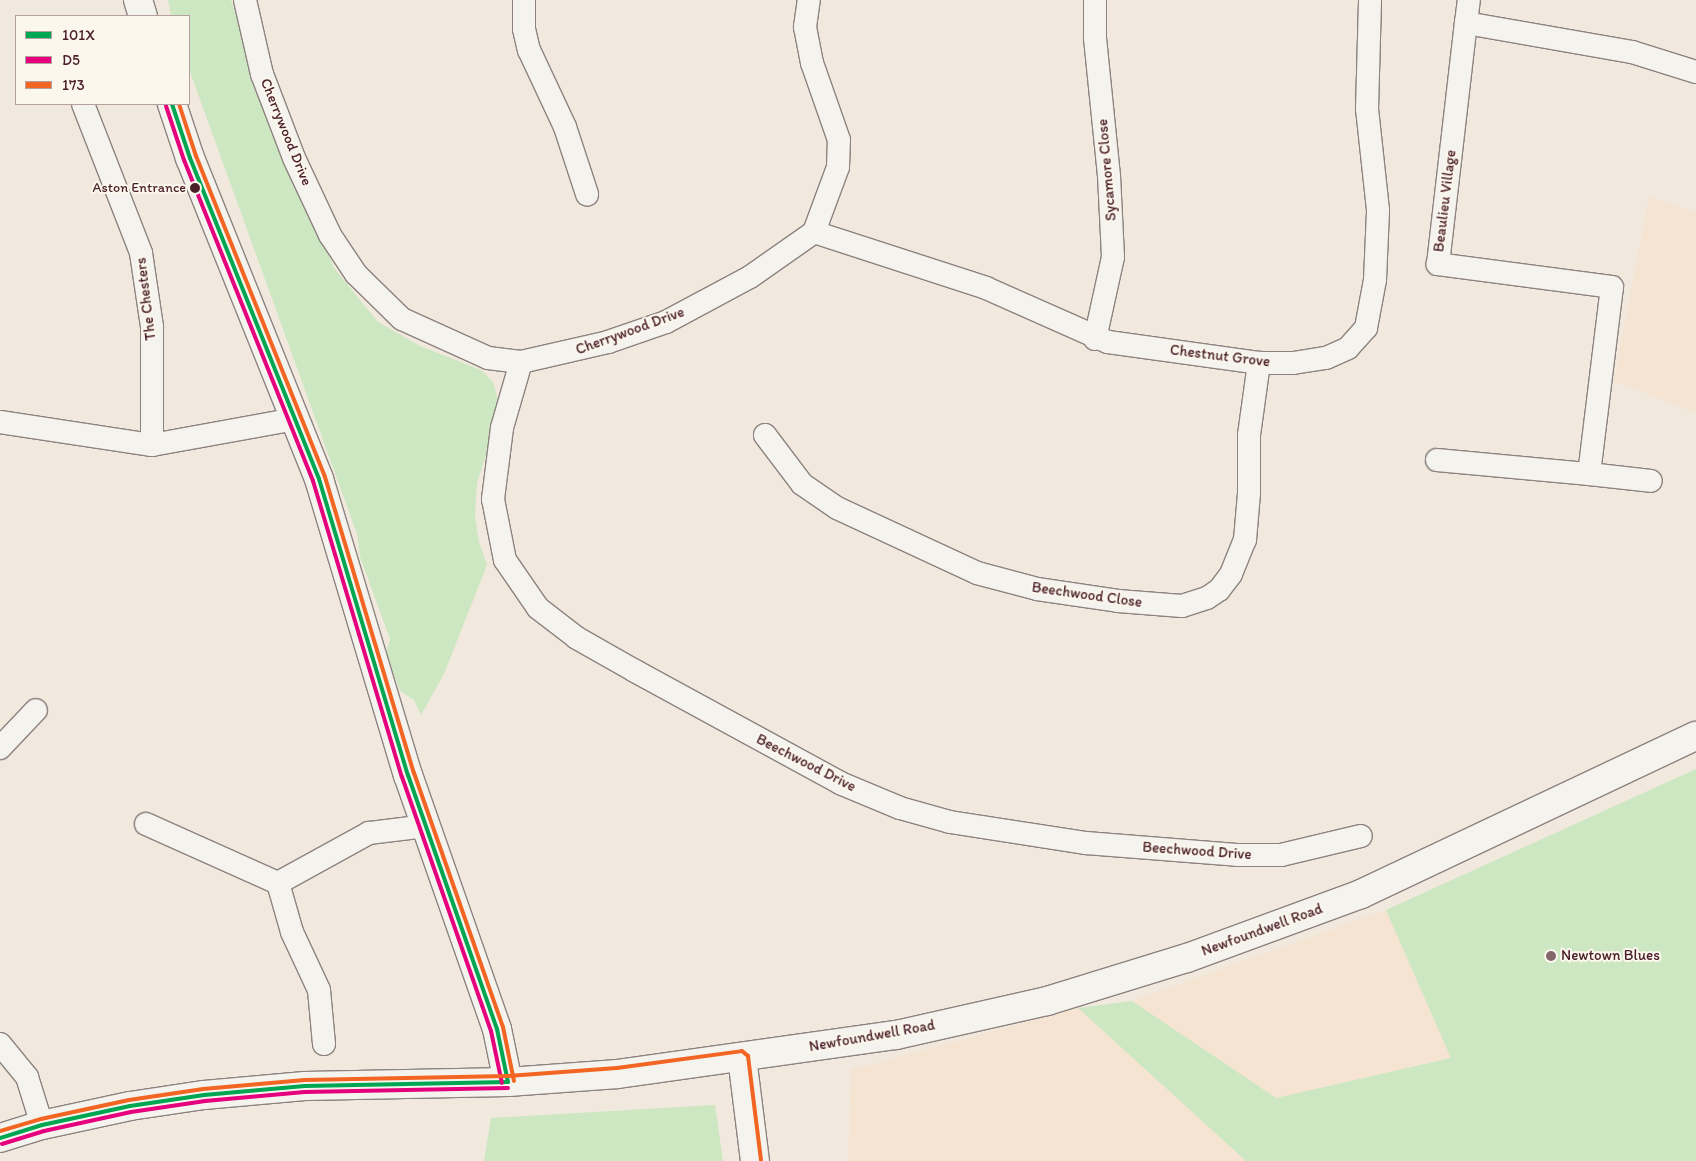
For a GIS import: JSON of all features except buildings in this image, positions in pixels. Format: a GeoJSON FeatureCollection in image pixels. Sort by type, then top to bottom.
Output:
{"type":"FeatureCollection","features":[{"type":"Feature","properties":{"kind":"main road"},"geometry":{"type":"LineString","coordinates":[[138,0],[143,15]]}},
{"type":"Feature","properties":{"kind":"main road"},"geometry":{"type":"LineString","coordinates":[[172,105],[190,158],[319,479],[426,826],[497,1029],[508,1082]]}},
{"type":"Feature","properties":{"kind":"main road","name":"Newfoundwell Road"},"geometry":{"type":"LineString","coordinates":[[0,1138],[42,1125],[130,1106],[204,1095],[304,1086],[508,1082],[618,1074],[896,1035],[1046,1001],[1187,958],[1361,894],[1696,736]]}},
{"type":"Feature","properties":{"kind":"main road"},"geometry":{"type":"LineString","coordinates":[[742,1057],[755,1161]]}},
{"type":"Feature","properties":{"kind":"street","name":"Cherrywood Drive"},"geometry":{"type":"LineString","coordinates":[[245,0],[262,74],[294,158],[330,235],[356,274],[402,319],[488,358],[521,362],[608,342],[666,322],[750,277],[814,232]]}},
{"type":"Feature","properties":{"kind":"street"},"geometry":{"type":"LineString","coordinates":[[524,0],[524,29],[529,50],[568,135],[587,194]]}},
{"type":"Feature","properties":{"kind":"street"},"geometry":{"type":"LineString","coordinates":[[809,0],[805,27],[812,63],[840,140],[838,167],[814,232]]}},
{"type":"Feature","properties":{"kind":"street","name":"Sycamore Close"},"geometry":{"type":"LineString","coordinates":[[1095,0],[1095,38],[1109,176],[1114,257],[1095,339]]}},
{"type":"Feature","properties":{"kind":"street","name":"Chestnut Grove"},"geometry":{"type":"LineString","coordinates":[[814,232],[986,288],[1048,313],[1095,339],[1259,363],[1293,363],[1326,358],[1348,348],[1366,328],[1376,280],[1378,210],[1368,109],[1370,0]]}},
{"type":"Feature","properties":{"kind":"street","name":"Beaulieu Village"},"geometry":{"type":"LineString","coordinates":[[1469,0],[1438,264],[1612,287],[1589,474]]}},
{"type":"Feature","properties":{"kind":"street"},"geometry":{"type":"LineString","coordinates":[[1466,24],[1632,52],[1696,72]]}},
{"type":"Feature","properties":{"kind":"street","name":"The Chesters"},"geometry":{"type":"LineString","coordinates":[[83,105],[141,253],[152,326],[152,445]]}},
{"type":"Feature","properties":{"kind":"street","name":"Beechwood Drive"},"geometry":{"type":"LineString","coordinates":[[521,362],[502,428],[492,499],[505,560],[538,608],[577,638],[635,671],[840,783],[900,808],[950,822],[1086,842],[1237,855],[1281,855],[1361,836]]}},
{"type":"Feature","properties":{"kind":"street","name":"Beechwood Close"},"geometry":{"type":"LineString","coordinates":[[765,435],[802,484],[837,508],[977,573],[1037,589],[1118,601],[1182,606],[1207,598],[1219,590],[1232,574],[1245,540],[1249,493],[1249,435],[1259,363]]}},
{"type":"Feature","properties":{"kind":"street"},"geometry":{"type":"LineString","coordinates":[[0,422],[152,445],[295,419]]}},
{"type":"Feature","properties":{"kind":"street"},"geometry":{"type":"LineString","coordinates":[[1437,460],[1651,481]]}},
{"type":"Feature","properties":{"kind":"street"},"geometry":{"type":"LineString","coordinates":[[0,748],[36,710]]}},
{"type":"Feature","properties":{"kind":"street"},"geometry":{"type":"LineString","coordinates":[[146,824],[278,883],[292,932],[319,990],[324,1044]]}},
{"type":"Feature","properties":{"kind":"street"},"geometry":{"type":"LineString","coordinates":[[278,883],[369,833],[426,826]]}},
{"type":"Feature","properties":{"kind":"street"},"geometry":{"type":"LineString","coordinates":[[0,1044],[26,1077],[42,1125]]}},
{"type":"Feature","properties":{"kind":"shaded area"},"geometry":{"type":"Polygon","coordinates":[[[1649,197],[1696,212],[1696,413],[1614,381],[1649,197]]]}},
{"type":"Feature","properties":{"kind":"shaded area"},"geometry":{"type":"Polygon","coordinates":[[[1386,910],[1451,1058],[1276,1098],[1132,1001],[1386,910]]]}},
{"type":"Feature","properties":{"kind":"shaded area"},"geometry":{"type":"Polygon","coordinates":[[[1078,1008],[1246,1161],[848,1161],[851,1070],[1078,1008]]]}},
{"type":"Feature","properties":{"kind":"green space"},"geometry":{"type":"Polygon","coordinates":[[[168,0],[231,0],[266,105],[334,268],[378,322],[420,346],[481,370],[493,382],[499,403],[496,425],[477,483],[475,515],[479,542],[487,565],[444,674],[421,715],[414,700],[400,691],[386,653],[390,639],[360,557],[357,534],[190,72],[190,15],[171,15],[168,0]]]}},
{"type":"Feature","properties":{"kind":"green space","name":"Newtown Blues"},"geometry":{"type":"Polygon","coordinates":[[[1696,769],[1696,1161],[1246,1161],[1078,1008],[1132,1001],[1276,1098],[1451,1058],[1386,910],[1696,769]]]}},
{"type":"Feature","properties":{"kind":"green space"},"geometry":{"type":"Polygon","coordinates":[[[715,1105],[723,1161],[484,1161],[491,1118],[715,1105]]]}},
{"type":"Feature","properties":{"kind":"transit line","name":"101X"},"geometry":{"type":"LineString","coordinates":[[172,105],[190,158],[319,479],[408,775],[497,1029],[508,1082]]}},
{"type":"Feature","properties":{"kind":"transit line","name":"173"},"geometry":{"type":"LineString","coordinates":[[179,105],[196,156],[325,477],[414,773],[503,1027],[514,1081]]}},
{"type":"Feature","properties":{"kind":"transit line","name":"D5"},"geometry":{"type":"LineString","coordinates":[[166,106],[184,160],[313,481],[402,777],[491,1031],[502,1083]]}},
{"type":"Feature","properties":{"kind":"transit line","name":"173"},"geometry":{"type":"LineString","coordinates":[[0,1131],[41,1119],[129,1100],[203,1089],[305,1080],[508,1076],[617,1068],[742,1051],[748,1056],[761,1160]]}},
{"type":"Feature","properties":{"kind":"transit line","name":"101X"},"geometry":{"type":"LineString","coordinates":[[0,1138],[42,1125],[130,1106],[204,1095],[305,1086],[508,1082]]}},
{"type":"Feature","properties":{"kind":"transit line","name":"D5"},"geometry":{"type":"LineString","coordinates":[[2,1144],[44,1131],[131,1112],[205,1101],[305,1092],[508,1088]]}},
{"type":"Feature","properties":{"kind":"place","name":"Aston Entrance"},"geometry":{"type":"Point","coordinates":[195,188]}},
{"type":"Feature","properties":{"kind":"place","name":"Newtown Blues"},"geometry":{"type":"Point","coordinates":[1551,956]}}]}
